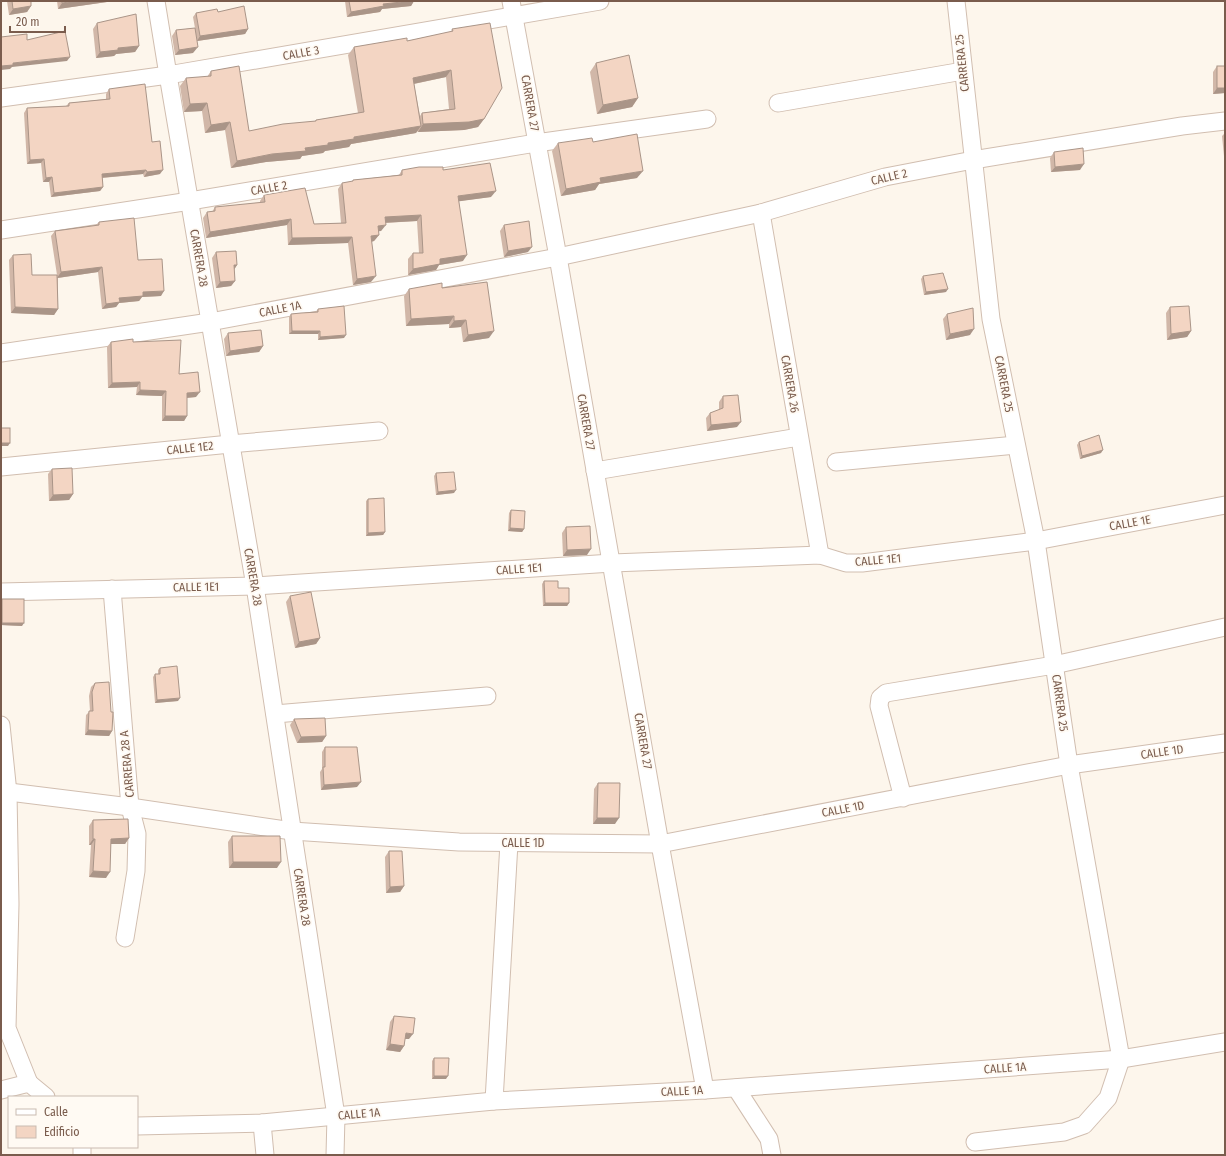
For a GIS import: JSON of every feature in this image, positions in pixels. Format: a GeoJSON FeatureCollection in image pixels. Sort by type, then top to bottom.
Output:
{"type":"FeatureCollection","features":[{"type":"Feature","properties":{"kind":"street","name":"CARRERA 28"},"geometry":{"type":"LineString","coordinates":[[156,1],[255,586],[275,714],[336,1116],[334,1154]]}},
{"type":"Feature","properties":{"kind":"street","name":"CALLE 3"},"geometry":{"type":"LineString","coordinates":[[1,98],[168,75],[513,9],[600,1]]}},
{"type":"Feature","properties":{"kind":"street","name":"CARRERA 25"},"geometry":{"type":"LineString","coordinates":[[956,1],[991,319],[1036,541],[1069,765],[1121,1059]]}},
{"type":"Feature","properties":{"kind":"street","name":"CARRERA 27"},"geometry":{"type":"LineString","coordinates":[[513,9],[558,257],[594,471],[612,563],[660,844],[705,1090]]}},
{"type":"Feature","properties":{"kind":"street"},"geometry":{"type":"LineString","coordinates":[[778,103],[963,71]]}},
{"type":"Feature","properties":{"kind":"street","name":"CALLE 2"},"geometry":{"type":"LineString","coordinates":[[1,230],[190,201],[536,142],[707,119]]}},
{"type":"Feature","properties":{"kind":"street","name":"CALLE 2"},"geometry":{"type":"LineString","coordinates":[[558,257],[761,213],[885,177],[973,160],[1174,127],[1225,121]]}},
{"type":"Feature","properties":{"kind":"street","name":"CARRERA 26"},"geometry":{"type":"LineString","coordinates":[[761,213],[820,555]]}},
{"type":"Feature","properties":{"kind":"street","name":"CALLE 1A"},"geometry":{"type":"LineString","coordinates":[[1,353],[210,322],[558,257]]}},
{"type":"Feature","properties":{"kind":"street","name":"CALLE 1E2"},"geometry":{"type":"LineString","coordinates":[[1,467],[379,431]]}},
{"type":"Feature","properties":{"kind":"street"},"geometry":{"type":"LineString","coordinates":[[594,471],[799,437]]}},
{"type":"Feature","properties":{"kind":"street"},"geometry":{"type":"LineString","coordinates":[[836,462],[1016,445]]}},
{"type":"Feature","properties":{"kind":"street","name":"CALLE 1E"},"geometry":{"type":"LineString","coordinates":[[1036,541],[1225,505]]}},
{"type":"Feature","properties":{"kind":"street","name":"CALLE 1E1"},"geometry":{"type":"LineString","coordinates":[[1,592],[255,586],[612,563],[820,555],[846,563],[862,564],[1036,541]]}},
{"type":"Feature","properties":{"kind":"street","name":"CARRERA 28 A"},"geometry":{"type":"LineString","coordinates":[[112,589],[130,807],[137,834],[136,871],[126,938]]}},
{"type":"Feature","properties":{"kind":"street"},"geometry":{"type":"LineString","coordinates":[[904,798],[879,706],[880,698],[886,693],[1054,665],[1225,627]]}},
{"type":"Feature","properties":{"kind":"street"},"geometry":{"type":"LineString","coordinates":[[275,714],[487,696]]}},
{"type":"Feature","properties":{"kind":"street"},"geometry":{"type":"LineString","coordinates":[[1,725],[4,792],[7,1028],[29,1083],[45,1096]]}},
{"type":"Feature","properties":{"kind":"street","name":"CALLE 1D"},"geometry":{"type":"LineString","coordinates":[[4,792],[130,807],[292,831],[459,842],[660,844],[1069,765],[1225,743]]}},
{"type":"Feature","properties":{"kind":"street"},"geometry":{"type":"LineString","coordinates":[[494,1101],[509,843]]}},
{"type":"Feature","properties":{"kind":"street","name":"CALLE 1A"},"geometry":{"type":"LineString","coordinates":[[138,1126],[262,1123],[494,1101],[736,1088],[1121,1059],[1225,1042]]}},
{"type":"Feature","properties":{"kind":"street"},"geometry":{"type":"LineString","coordinates":[[975,1142],[1064,1132],[1084,1125],[1108,1098],[1121,1059]]}},
{"type":"Feature","properties":{"kind":"street"},"geometry":{"type":"LineString","coordinates":[[1,1090],[29,1083]]}},
{"type":"Feature","properties":{"kind":"street"},"geometry":{"type":"LineString","coordinates":[[736,1088],[769,1139],[772,1155]]}},
{"type":"Feature","properties":{"kind":"street"},"geometry":{"type":"LineString","coordinates":[[262,1123],[265,1155]]}},
{"type":"Feature","properties":{"kind":"building"},"geometry":{"type":"Polygon","coordinates":[[[12,1],[31,1],[31,6],[13,9],[12,1]]]}},
{"type":"Feature","properties":{"kind":"building"},"geometry":{"type":"Polygon","coordinates":[[[62,1],[76,1],[62,3],[62,1]]]}},
{"type":"Feature","properties":{"kind":"building"},"geometry":{"type":"Polygon","coordinates":[[[349,1],[411,1],[383,4],[384,6],[351,12],[349,1]]]}},
{"type":"Feature","properties":{"kind":"building"},"geometry":{"type":"Polygon","coordinates":[[[244,6],[248,29],[200,36],[196,13],[217,9],[218,12],[244,6]]]}},
{"type":"Feature","properties":{"kind":"building"},"geometry":{"type":"Polygon","coordinates":[[[136,14],[139,46],[118,48],[118,50],[100,52],[97,23],[136,14]]]}},
{"type":"Feature","properties":{"kind":"building"},"geometry":{"type":"Polygon","coordinates":[[[490,23],[502,88],[484,119],[469,122],[423,124],[422,113],[455,109],[451,70],[413,78],[421,126],[354,137],[354,139],[328,143],[328,145],[305,148],[306,151],[272,154],[237,161],[230,122],[211,125],[207,103],[190,104],[186,78],[211,76],[211,71],[239,66],[249,131],[283,124],[316,121],[364,112],[354,47],[407,38],[407,41],[453,31],[452,29],[490,23]]]}},
{"type":"Feature","properties":{"kind":"building"},"geometry":{"type":"Polygon","coordinates":[[[195,28],[198,47],[179,50],[176,30],[195,28]]]}},
{"type":"Feature","properties":{"kind":"building"},"geometry":{"type":"Polygon","coordinates":[[[65,31],[70,57],[13,63],[13,65],[1,66],[1,37],[27,34],[27,40],[65,31]]]}},
{"type":"Feature","properties":{"kind":"building"},"geometry":{"type":"Polygon","coordinates":[[[629,55],[638,98],[603,105],[596,63],[629,55]]]}},
{"type":"Feature","properties":{"kind":"building"},"geometry":{"type":"Polygon","coordinates":[[[1217,66],[1225,66],[1225,88],[1217,88],[1217,66]]]}},
{"type":"Feature","properties":{"kind":"building"},"geometry":{"type":"Polygon","coordinates":[[[145,84],[152,142],[160,141],[163,170],[102,174],[103,187],[54,193],[52,177],[46,178],[44,159],[30,160],[27,108],[69,106],[69,103],[110,99],[109,89],[145,84]]]}},
{"type":"Feature","properties":{"kind":"building"},"geometry":{"type":"Polygon","coordinates":[[[637,134],[643,171],[600,178],[601,182],[566,189],[558,143],[592,138],[593,142],[637,134]]]}},
{"type":"Feature","properties":{"kind":"building"},"geometry":{"type":"Polygon","coordinates":[[[1083,148],[1084,164],[1055,167],[1054,152],[1083,148]]]}},
{"type":"Feature","properties":{"kind":"building"},"geometry":{"type":"Polygon","coordinates":[[[490,163],[496,191],[458,196],[467,255],[440,259],[440,264],[413,269],[413,253],[423,253],[421,215],[385,217],[386,225],[378,226],[379,235],[371,236],[376,276],[357,279],[352,237],[292,238],[291,219],[210,232],[207,212],[215,211],[215,207],[265,202],[264,195],[305,188],[314,224],[346,223],[342,183],[353,180],[402,175],[402,170],[419,167],[443,167],[443,170],[490,163]]]}},
{"type":"Feature","properties":{"kind":"building"},"geometry":{"type":"Polygon","coordinates":[[[134,218],[138,260],[162,259],[164,291],[143,292],[143,296],[119,298],[120,302],[106,304],[102,267],[61,272],[55,231],[99,225],[99,222],[134,218]]]}},
{"type":"Feature","properties":{"kind":"building"},"geometry":{"type":"Polygon","coordinates":[[[529,221],[532,247],[508,251],[504,225],[529,221]]]}},
{"type":"Feature","properties":{"kind":"building"},"geometry":{"type":"Polygon","coordinates":[[[236,251],[237,265],[234,265],[235,281],[220,282],[216,252],[236,251]]]}},
{"type":"Feature","properties":{"kind":"building"},"geometry":{"type":"Polygon","coordinates":[[[31,254],[32,275],[57,275],[58,309],[15,307],[13,255],[31,254]]]}},
{"type":"Feature","properties":{"kind":"building"},"geometry":{"type":"Polygon","coordinates":[[[943,273],[948,289],[926,292],[923,276],[943,273]]]}},
{"type":"Feature","properties":{"kind":"building"},"geometry":{"type":"Polygon","coordinates":[[[487,282],[494,331],[468,335],[466,320],[454,321],[454,316],[411,319],[409,289],[442,283],[442,288],[487,282]]]}},
{"type":"Feature","properties":{"kind":"building"},"geometry":{"type":"Polygon","coordinates":[[[344,306],[346,335],[320,337],[320,331],[292,331],[291,314],[318,312],[318,309],[344,306]]]}},
{"type":"Feature","properties":{"kind":"building"},"geometry":{"type":"Polygon","coordinates":[[[1189,306],[1191,331],[1171,334],[1170,307],[1189,306]]]}},
{"type":"Feature","properties":{"kind":"building"},"geometry":{"type":"Polygon","coordinates":[[[973,308],[974,329],[950,334],[947,314],[973,308]]]}},
{"type":"Feature","properties":{"kind":"building"},"geometry":{"type":"Polygon","coordinates":[[[261,330],[263,346],[230,351],[228,333],[261,330]]]}},
{"type":"Feature","properties":{"kind":"building"},"geometry":{"type":"Polygon","coordinates":[[[133,339],[133,342],[181,340],[179,374],[198,372],[200,392],[187,393],[187,416],[165,416],[166,391],[140,390],[140,382],[112,383],[111,342],[133,339]]]}},
{"type":"Feature","properties":{"kind":"building"},"geometry":{"type":"Polygon","coordinates":[[[738,395],[741,422],[711,425],[710,413],[723,408],[723,396],[738,395]]]}},
{"type":"Feature","properties":{"kind":"building"},"geometry":{"type":"Polygon","coordinates":[[[1,428],[10,428],[10,443],[1,443],[1,428]]]}},
{"type":"Feature","properties":{"kind":"building"},"geometry":{"type":"Polygon","coordinates":[[[1099,435],[1103,450],[1082,456],[1079,442],[1099,435]]]}},
{"type":"Feature","properties":{"kind":"building"},"geometry":{"type":"Polygon","coordinates":[[[72,468],[73,494],[53,495],[52,469],[72,468]]]}},
{"type":"Feature","properties":{"kind":"building"},"geometry":{"type":"Polygon","coordinates":[[[454,472],[456,490],[438,492],[436,473],[454,472]]]}},
{"type":"Feature","properties":{"kind":"building"},"geometry":{"type":"Polygon","coordinates":[[[384,498],[385,532],[368,533],[368,499],[384,498]]]}},
{"type":"Feature","properties":{"kind":"building"},"geometry":{"type":"Polygon","coordinates":[[[511,510],[525,511],[524,529],[510,528],[511,510]]]}},
{"type":"Feature","properties":{"kind":"building"},"geometry":{"type":"Polygon","coordinates":[[[590,526],[591,549],[567,550],[566,527],[590,526]]]}},
{"type":"Feature","properties":{"kind":"building"},"geometry":{"type":"Polygon","coordinates":[[[544,581],[558,581],[558,588],[569,588],[569,603],[545,603],[544,581]]]}},
{"type":"Feature","properties":{"kind":"building"},"geometry":{"type":"Polygon","coordinates":[[[311,592],[320,638],[299,642],[290,596],[311,592]]]}},
{"type":"Feature","properties":{"kind":"building"},"geometry":{"type":"Polygon","coordinates":[[[2,599],[24,599],[24,623],[2,623],[2,599]]]}},
{"type":"Feature","properties":{"kind":"building"},"geometry":{"type":"Polygon","coordinates":[[[177,666],[180,698],[157,700],[155,674],[160,674],[160,668],[177,666]]]}},
{"type":"Feature","properties":{"kind":"building"},"geometry":{"type":"Polygon","coordinates":[[[109,682],[111,712],[113,712],[112,731],[88,730],[89,711],[93,711],[92,692],[95,683],[109,682]]]}},
{"type":"Feature","properties":{"kind":"building"},"geometry":{"type":"Polygon","coordinates":[[[325,718],[326,736],[301,737],[294,719],[325,718]]]}},
{"type":"Feature","properties":{"kind":"building"},"geometry":{"type":"Polygon","coordinates":[[[325,747],[357,747],[361,782],[324,785],[323,767],[325,767],[325,747]]]}},
{"type":"Feature","properties":{"kind":"building"},"geometry":{"type":"Polygon","coordinates":[[[598,783],[620,783],[619,818],[597,818],[598,783]]]}},
{"type":"Feature","properties":{"kind":"building"},"geometry":{"type":"Polygon","coordinates":[[[128,819],[129,838],[111,839],[110,872],[93,871],[95,839],[93,839],[93,820],[128,819]]]}},
{"type":"Feature","properties":{"kind":"building"},"geometry":{"type":"Polygon","coordinates":[[[232,836],[280,836],[281,862],[233,862],[232,836]]]}},
{"type":"Feature","properties":{"kind":"building"},"geometry":{"type":"Polygon","coordinates":[[[389,851],[402,851],[404,886],[390,887],[389,851]]]}},
{"type":"Feature","properties":{"kind":"building"},"geometry":{"type":"Polygon","coordinates":[[[394,1016],[415,1018],[413,1034],[406,1033],[404,1046],[390,1044],[394,1016]]]}},
{"type":"Feature","properties":{"kind":"building"},"geometry":{"type":"Polygon","coordinates":[[[434,1058],[449,1058],[448,1076],[434,1076],[434,1058]]]}}]}
